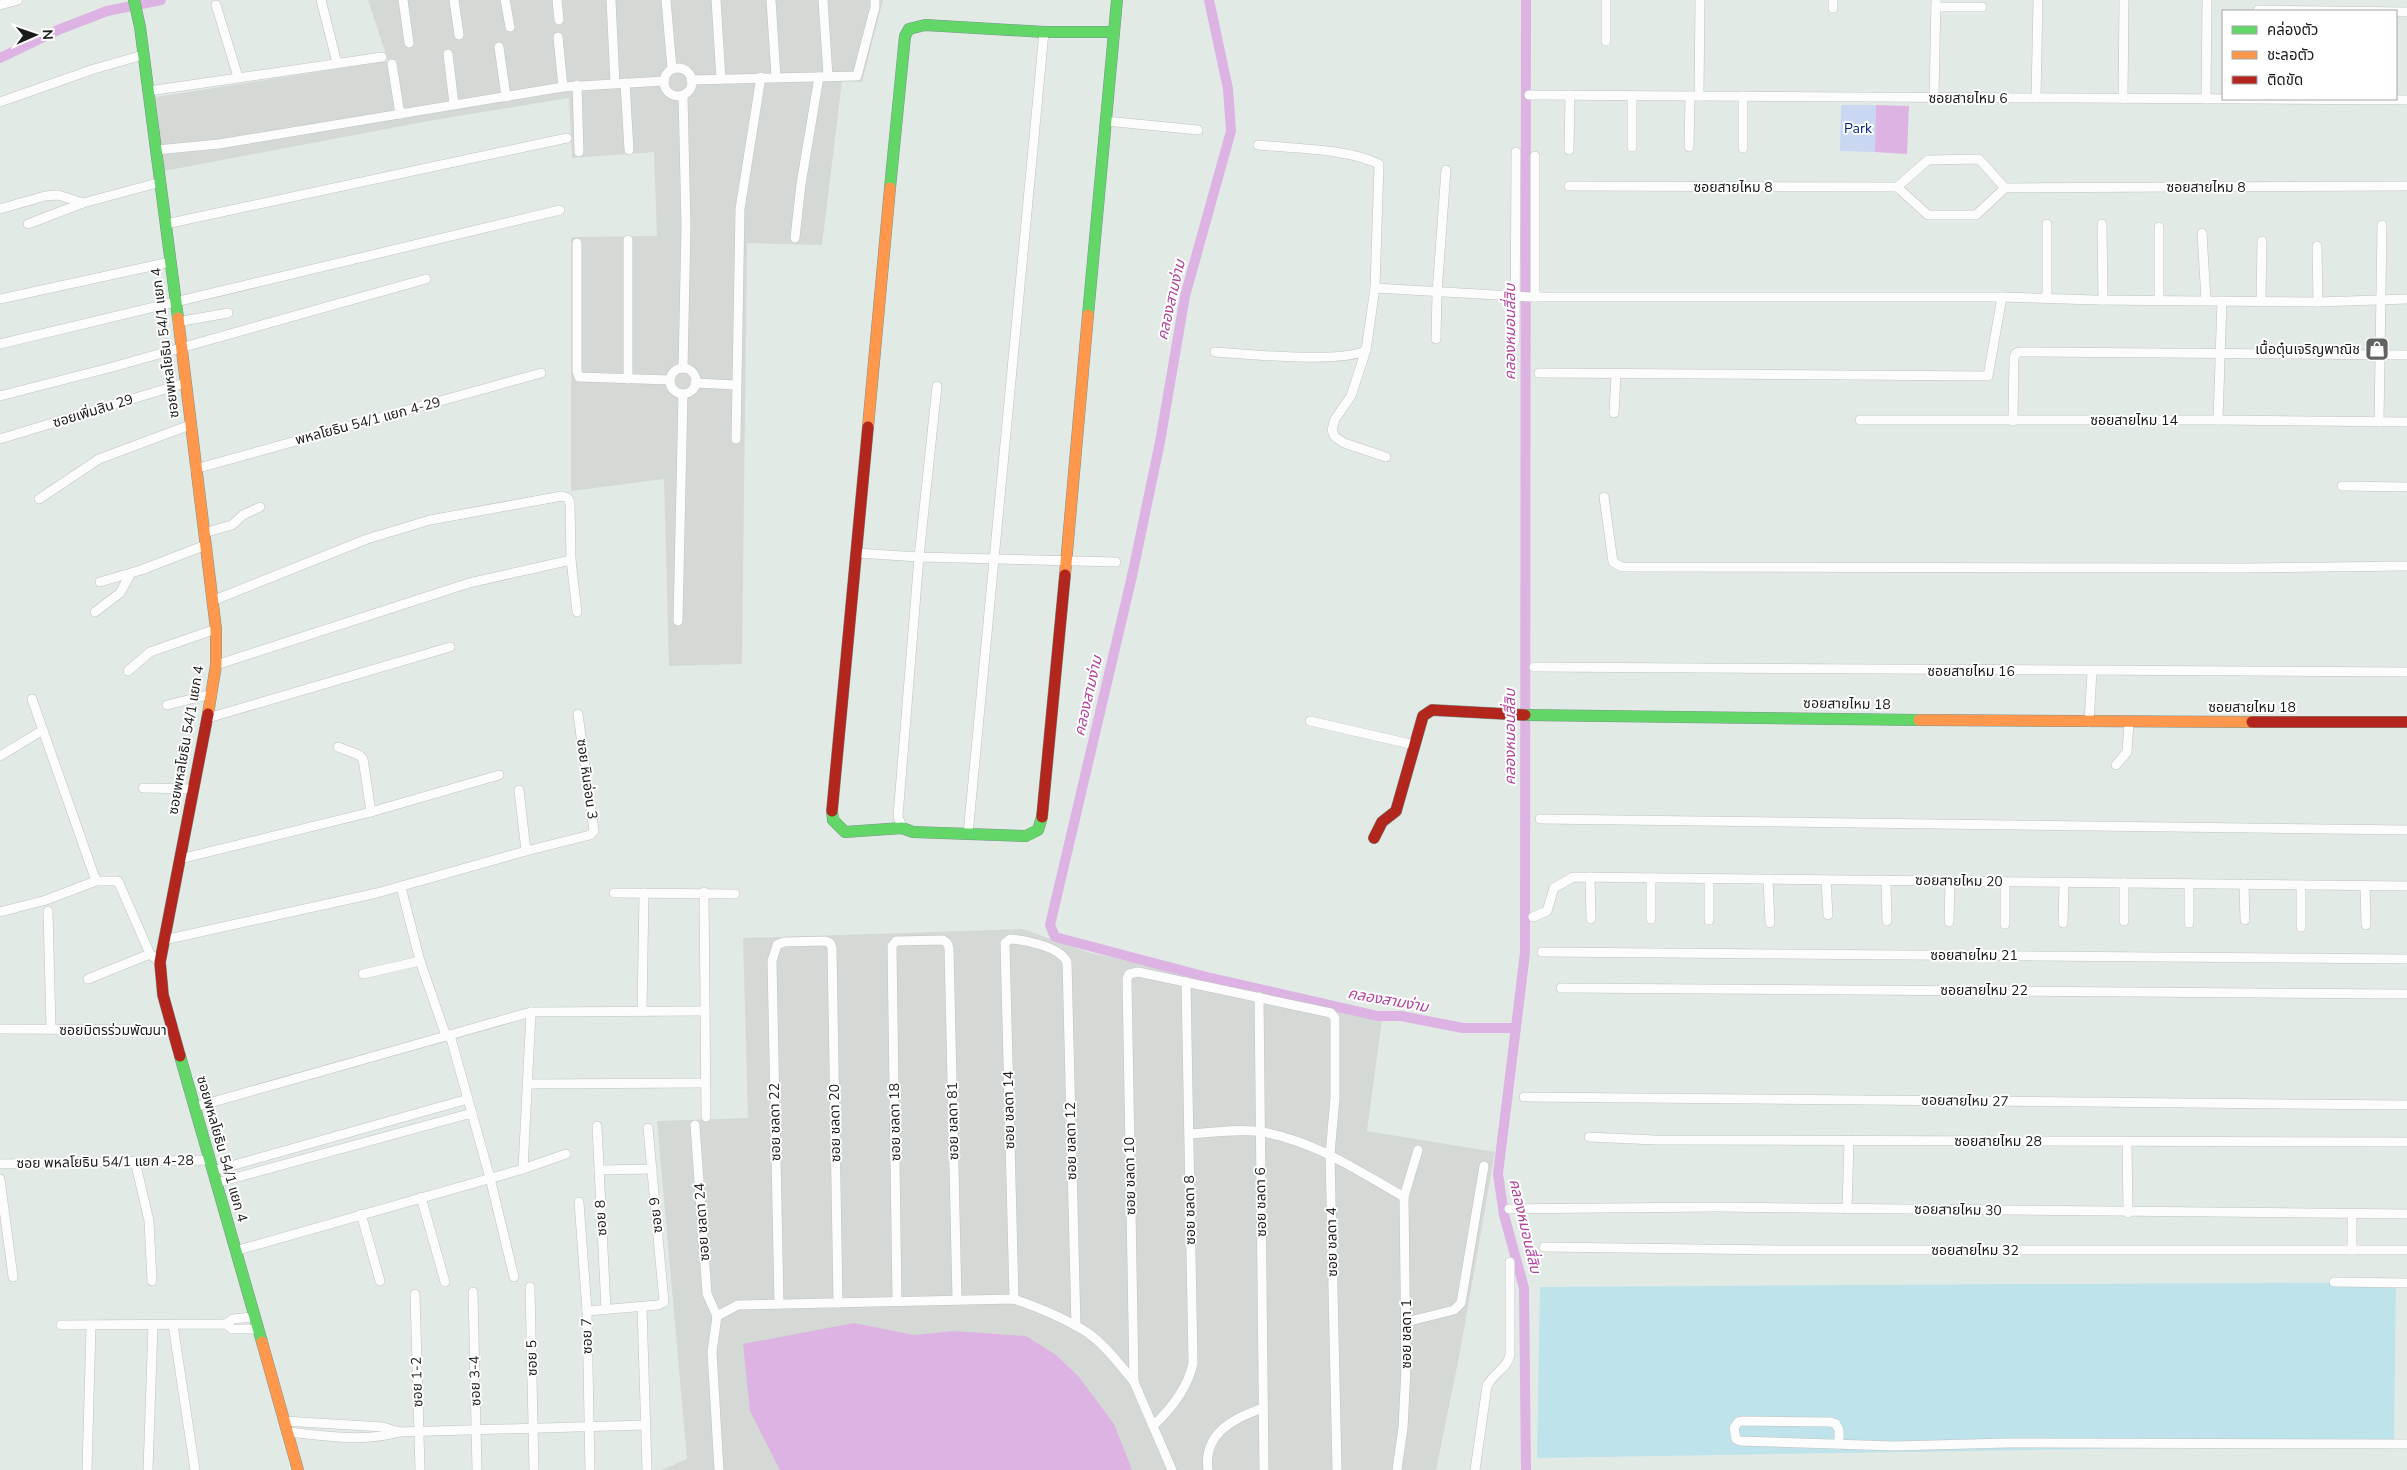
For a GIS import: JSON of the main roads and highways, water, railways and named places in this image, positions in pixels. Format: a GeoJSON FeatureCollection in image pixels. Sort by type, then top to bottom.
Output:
{"type":"FeatureCollection","features":[{"type":"Feature","properties":{"kind":"waterway","name":"คลองสามง่าม"},"geometry":{"type":"LineString","coordinates":[[0,58],[58,30],[107,11],[161,0]]}},
{"type":"Feature","properties":{"kind":"waterway","name":"คลองสามง่าม"},"geometry":{"type":"LineString","coordinates":[[1209,0],[1228,89],[1231,131],[1185,296],[1160,442],[1132,576],[1050,925],[1055,937],[1207,977],[1378,1016],[1401,1016],[1463,1028],[1516,1028]]}},
{"type":"Feature","properties":{"kind":"waterway","name":"คลองหมอนสี่สิบ"},"geometry":{"type":"LineString","coordinates":[[1526,0],[1525,953],[1498,1174],[1504,1215],[1524,1288],[1526,1470]]}},
{"type":"Feature","properties":{"kind":"place","name":"เนื้อตุ๋นเจริญพาณิช"},"geometry":{"type":"Point","coordinates":[2377,349]}},
{"type":"Feature","properties":{"kind":"park label","name":"Park"},"geometry":{"type":"Point","coordinates":[1858,128]}}]}
